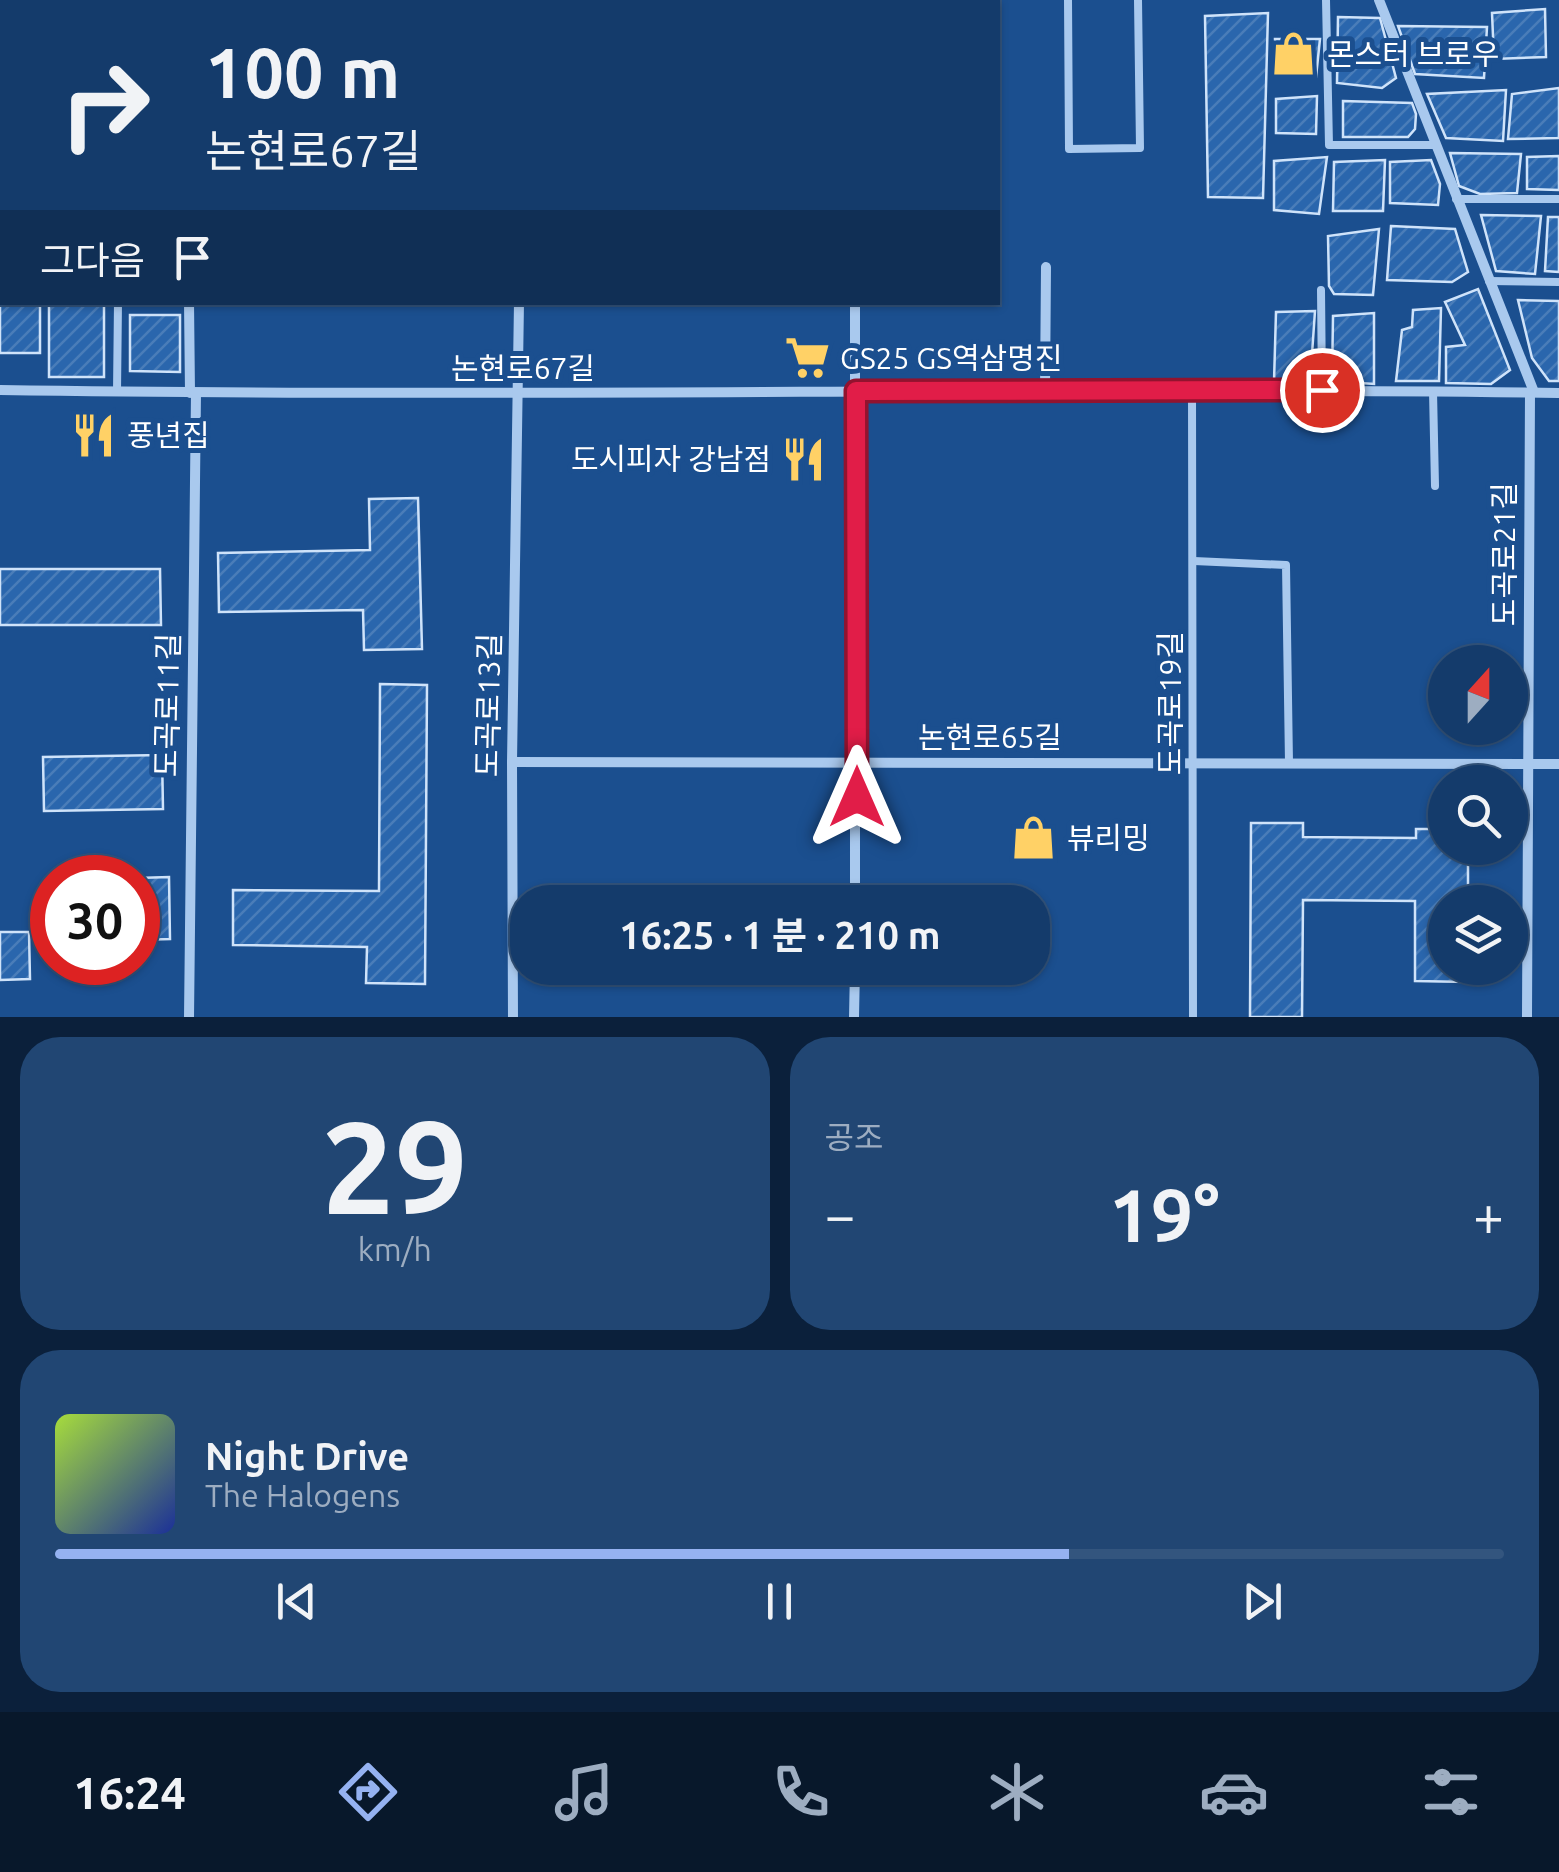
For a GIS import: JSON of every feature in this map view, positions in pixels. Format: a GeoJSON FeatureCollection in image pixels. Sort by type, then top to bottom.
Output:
{"type":"FeatureCollection","features":[{"type":"Feature","properties":{"kind":"street"},"geometry":{"type":"LineString","coordinates":[[1378,0],[1532,392]]}},
{"type":"Feature","properties":{"kind":"street"},"geometry":{"type":"LineString","coordinates":[[1045,391],[1046,267]]}},
{"type":"Feature","properties":{"kind":"street","name":"도곡로11길"},"geometry":{"type":"LineString","coordinates":[[189,305],[193,393],[189,1017]]}},
{"type":"Feature","properties":{"kind":"street","name":"도곡로13길"},"geometry":{"type":"LineString","coordinates":[[513,1017],[512,762],[519,305]]}},
{"type":"Feature","properties":{"kind":"street"},"geometry":{"type":"LineString","coordinates":[[856,305],[856,885]]}},
{"type":"Feature","properties":{"kind":"street","name":"논현로67길"},"geometry":{"type":"LineString","coordinates":[[0,390],[1559,392]]}},
{"type":"Feature","properties":{"kind":"street","name":"도곡로21길"},"geometry":{"type":"LineString","coordinates":[[1528,1017],[1532,392]]}},
{"type":"Feature","properties":{"kind":"street","name":"논현로65길"},"geometry":{"type":"LineString","coordinates":[[512,762],[1559,764]]}},
{"type":"Feature","properties":{"kind":"street"},"geometry":{"type":"LineString","coordinates":[[854,985],[854,1017]]}},
{"type":"Feature","properties":{"kind":"lane"},"geometry":{"type":"LineString","coordinates":[[1068,0],[1068,148],[1140,148],[1138,0]]}},
{"type":"Feature","properties":{"kind":"lane"},"geometry":{"type":"LineString","coordinates":[[1326,0],[1329,144],[1434,145]]}},
{"type":"Feature","properties":{"kind":"lane"},"geometry":{"type":"LineString","coordinates":[[1456,199],[1559,199]]}},
{"type":"Feature","properties":{"kind":"lane"},"geometry":{"type":"LineString","coordinates":[[1490,281],[1559,282]]}},
{"type":"Feature","properties":{"kind":"lane"},"geometry":{"type":"LineString","coordinates":[[1322,290],[1322,390]]}},
{"type":"Feature","properties":{"kind":"lane"},"geometry":{"type":"LineString","coordinates":[[118,305],[118,392]]}},
{"type":"Feature","properties":{"kind":"lane","name":"도곡로19길"},"geometry":{"type":"LineString","coordinates":[[1192,390],[1193,1017]]}},
{"type":"Feature","properties":{"kind":"lane"},"geometry":{"type":"LineString","coordinates":[[1433,391],[1435,486]]}},
{"type":"Feature","properties":{"kind":"lane"},"geometry":{"type":"LineString","coordinates":[[1194,561],[1286,565],[1289,763]]}},
{"type":"Feature","properties":{"kind":"building"},"geometry":{"type":"Polygon","coordinates":[[[1545,9],[1546,57],[1494,59],[1492,13],[1545,9]]]}},
{"type":"Feature","properties":{"kind":"building"},"geometry":{"type":"Polygon","coordinates":[[[1268,13],[1263,198],[1208,197],[1205,16],[1268,13]]]}},
{"type":"Feature","properties":{"kind":"building"},"geometry":{"type":"Polygon","coordinates":[[[1338,17],[1380,18],[1396,78],[1382,88],[1337,83],[1338,17]]]}},
{"type":"Feature","properties":{"kind":"building"},"geometry":{"type":"Polygon","coordinates":[[[1398,26],[1487,27],[1484,78],[1415,74],[1398,26]]]}},
{"type":"Feature","properties":{"kind":"building"},"geometry":{"type":"Polygon","coordinates":[[[1275,39],[1320,39],[1316,77],[1276,76],[1275,39]]]}},
{"type":"Feature","properties":{"kind":"building"},"geometry":{"type":"Polygon","coordinates":[[[1559,88],[1559,138],[1508,139],[1512,94],[1559,88]]]}},
{"type":"Feature","properties":{"kind":"building"},"geometry":{"type":"Polygon","coordinates":[[[1506,90],[1503,141],[1446,138],[1427,94],[1506,90]]]}},
{"type":"Feature","properties":{"kind":"building"},"geometry":{"type":"Polygon","coordinates":[[[1317,96],[1316,134],[1276,133],[1276,99],[1317,96]]]}},
{"type":"Feature","properties":{"kind":"building"},"geometry":{"type":"Polygon","coordinates":[[[1343,101],[1412,103],[1415,129],[1408,137],[1343,137],[1343,101]]]}},
{"type":"Feature","properties":{"kind":"building"},"geometry":{"type":"Polygon","coordinates":[[[1450,153],[1521,154],[1517,193],[1480,194],[1459,186],[1450,153]]]}},
{"type":"Feature","properties":{"kind":"building"},"geometry":{"type":"Polygon","coordinates":[[[1559,156],[1559,190],[1527,189],[1527,157],[1559,156]]]}},
{"type":"Feature","properties":{"kind":"building"},"geometry":{"type":"Polygon","coordinates":[[[1327,157],[1319,214],[1274,210],[1274,161],[1327,157]]]}},
{"type":"Feature","properties":{"kind":"building"},"geometry":{"type":"Polygon","coordinates":[[[1385,160],[1383,211],[1333,211],[1334,162],[1385,160]]]}},
{"type":"Feature","properties":{"kind":"building"},"geometry":{"type":"Polygon","coordinates":[[[1431,160],[1440,184],[1438,205],[1390,203],[1390,162],[1431,160]]]}},
{"type":"Feature","properties":{"kind":"building"},"geometry":{"type":"Polygon","coordinates":[[[1481,215],[1541,216],[1535,274],[1496,271],[1481,215]]]}},
{"type":"Feature","properties":{"kind":"building"},"geometry":{"type":"Polygon","coordinates":[[[1548,217],[1559,217],[1559,272],[1545,271],[1548,217]]]}},
{"type":"Feature","properties":{"kind":"building"},"geometry":{"type":"Polygon","coordinates":[[[1391,226],[1455,229],[1468,272],[1452,282],[1387,280],[1391,226]]]}},
{"type":"Feature","properties":{"kind":"building"},"geometry":{"type":"Polygon","coordinates":[[[1379,229],[1373,295],[1334,294],[1329,286],[1328,236],[1379,229]]]}},
{"type":"Feature","properties":{"kind":"building"},"geometry":{"type":"Polygon","coordinates":[[[1478,289],[1510,370],[1491,384],[1446,383],[1446,347],[1465,345],[1445,302],[1478,289]]]}},
{"type":"Feature","properties":{"kind":"building"},"geometry":{"type":"Polygon","coordinates":[[[1518,300],[1559,301],[1559,381],[1549,381],[1532,358],[1518,300]]]}},
{"type":"Feature","properties":{"kind":"building"},"geometry":{"type":"Polygon","coordinates":[[[0,305],[40,305],[40,353],[0,353],[0,305]]]}},
{"type":"Feature","properties":{"kind":"building"},"geometry":{"type":"Polygon","coordinates":[[[49,305],[104,305],[104,377],[49,377],[49,305]]]}},
{"type":"Feature","properties":{"kind":"building"},"geometry":{"type":"Polygon","coordinates":[[[1441,308],[1439,381],[1396,381],[1402,330],[1412,327],[1413,310],[1441,308]]]}},
{"type":"Feature","properties":{"kind":"building"},"geometry":{"type":"Polygon","coordinates":[[[1315,311],[1310,383],[1274,382],[1276,312],[1315,311]]]}},
{"type":"Feature","properties":{"kind":"building"},"geometry":{"type":"Polygon","coordinates":[[[1374,313],[1374,384],[1332,381],[1333,316],[1374,313]]]}},
{"type":"Feature","properties":{"kind":"building"},"geometry":{"type":"Polygon","coordinates":[[[130,315],[180,315],[180,372],[130,371],[130,315]]]}},
{"type":"Feature","properties":{"kind":"building"},"geometry":{"type":"Polygon","coordinates":[[[418,498],[422,649],[364,650],[363,610],[219,612],[218,553],[370,550],[369,499],[418,498]]]}},
{"type":"Feature","properties":{"kind":"building"},"geometry":{"type":"Polygon","coordinates":[[[0,569],[160,569],[161,625],[0,625],[0,569]]]}},
{"type":"Feature","properties":{"kind":"building"},"geometry":{"type":"Polygon","coordinates":[[[380,684],[427,685],[425,984],[366,983],[367,947],[233,945],[233,890],[379,891],[380,684]]]}},
{"type":"Feature","properties":{"kind":"building"},"geometry":{"type":"Polygon","coordinates":[[[162,755],[163,809],[44,811],[43,757],[162,755]]]}},
{"type":"Feature","properties":{"kind":"building"},"geometry":{"type":"Polygon","coordinates":[[[1251,823],[1303,823],[1303,837],[1416,838],[1416,829],[1428,829],[1428,865],[1468,865],[1468,885],[1428,885],[1428,981],[1415,981],[1415,901],[1303,900],[1302,1017],[1250,1017],[1251,823]]]}},
{"type":"Feature","properties":{"kind":"building"},"geometry":{"type":"Polygon","coordinates":[[[160,877],[169,877],[170,939],[160,939],[160,877]]]}},
{"type":"Feature","properties":{"kind":"building"},"geometry":{"type":"Polygon","coordinates":[[[0,932],[29,932],[30,979],[0,980],[0,932]]]}},
{"type":"Feature","properties":{"kind":"place","name":"몬스터 브로우"},"geometry":{"type":"Point","coordinates":[1294,54]}},
{"type":"Feature","properties":{"kind":"place","name":"GS25 GS역삼명진"},"geometry":{"type":"Point","coordinates":[807,358]}},
{"type":"Feature","properties":{"kind":"place","name":"풍년집"},"geometry":{"type":"Point","coordinates":[94,435]}},
{"type":"Feature","properties":{"kind":"place","name":"도시피자 강남점"},"geometry":{"type":"Point","coordinates":[804,459]}},
{"type":"Feature","properties":{"kind":"place","name":"뷰리밍"},"geometry":{"type":"Point","coordinates":[1034,838]}},
{"type":"Feature","properties":{"kind":"route"},"geometry":{"type":"LineString","coordinates":[[857,797],[856,391],[1322,390]]}}]}
